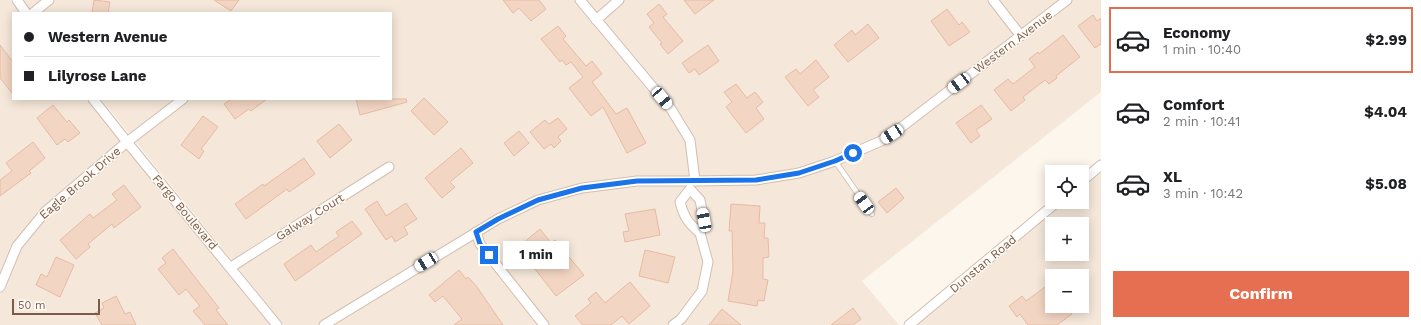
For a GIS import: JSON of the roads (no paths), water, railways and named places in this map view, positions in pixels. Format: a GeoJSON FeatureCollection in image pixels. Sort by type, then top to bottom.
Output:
{"type":"FeatureCollection","features":[{"type":"Feature","properties":{"kind":"street"},"geometry":{"type":"LineString","coordinates":[[17,0],[25,12]]}},
{"type":"Feature","properties":{"kind":"street"},"geometry":{"type":"LineString","coordinates":[[34,12],[49,0]]}},
{"type":"Feature","properties":{"kind":"street"},"geometry":{"type":"LineString","coordinates":[[580,0],[671,109],[690,140],[691,184],[700,200],[704,220],[700,233],[708,262],[702,291],[681,319],[673,325]]}},
{"type":"Feature","properties":{"kind":"street"},"geometry":{"type":"LineString","coordinates":[[596,20],[619,0]]}},
{"type":"Feature","properties":{"kind":"street"},"geometry":{"type":"LineString","coordinates":[[993,0],[1021,36]]}},
{"type":"Feature","properties":{"kind":"street","name":"Western Avenue"},"geometry":{"type":"LineString","coordinates":[[324,325],[498,219],[538,200],[582,188],[637,181],[691,184],[756,180],[799,173],[835,161],[881,141],[903,126],[1067,0]]}},
{"type":"Feature","properties":{"kind":"street","name":"Fargo Boulevard"},"geometry":{"type":"LineString","coordinates":[[94,100],[277,325]]}},
{"type":"Feature","properties":{"kind":"street","name":"Eagle Brook Drive"},"geometry":{"type":"LineString","coordinates":[[0,287],[17,246],[45,212],[127,142],[181,100]]}},
{"type":"Feature","properties":{"kind":"street"},"geometry":{"type":"LineString","coordinates":[[1089,175],[1101,165]]}},
{"type":"Feature","properties":{"kind":"street","name":"Galway Court"},"geometry":{"type":"LineString","coordinates":[[231,267],[389,167]]}},
{"type":"Feature","properties":{"kind":"street"},"geometry":{"type":"LineString","coordinates":[[691,184],[680,202],[689,224],[700,233]]}},
{"type":"Feature","properties":{"kind":"street","name":"Dunstan Road"},"geometry":{"type":"LineString","coordinates":[[909,325],[1049,209]]}},
{"type":"Feature","properties":{"kind":"street"},"geometry":{"type":"LineString","coordinates":[[476,232],[480,244],[544,325]]}},
{"type":"Feature","properties":{"kind":"lane"},"geometry":{"type":"LineString","coordinates":[[835,161],[872,214]]}}]}
